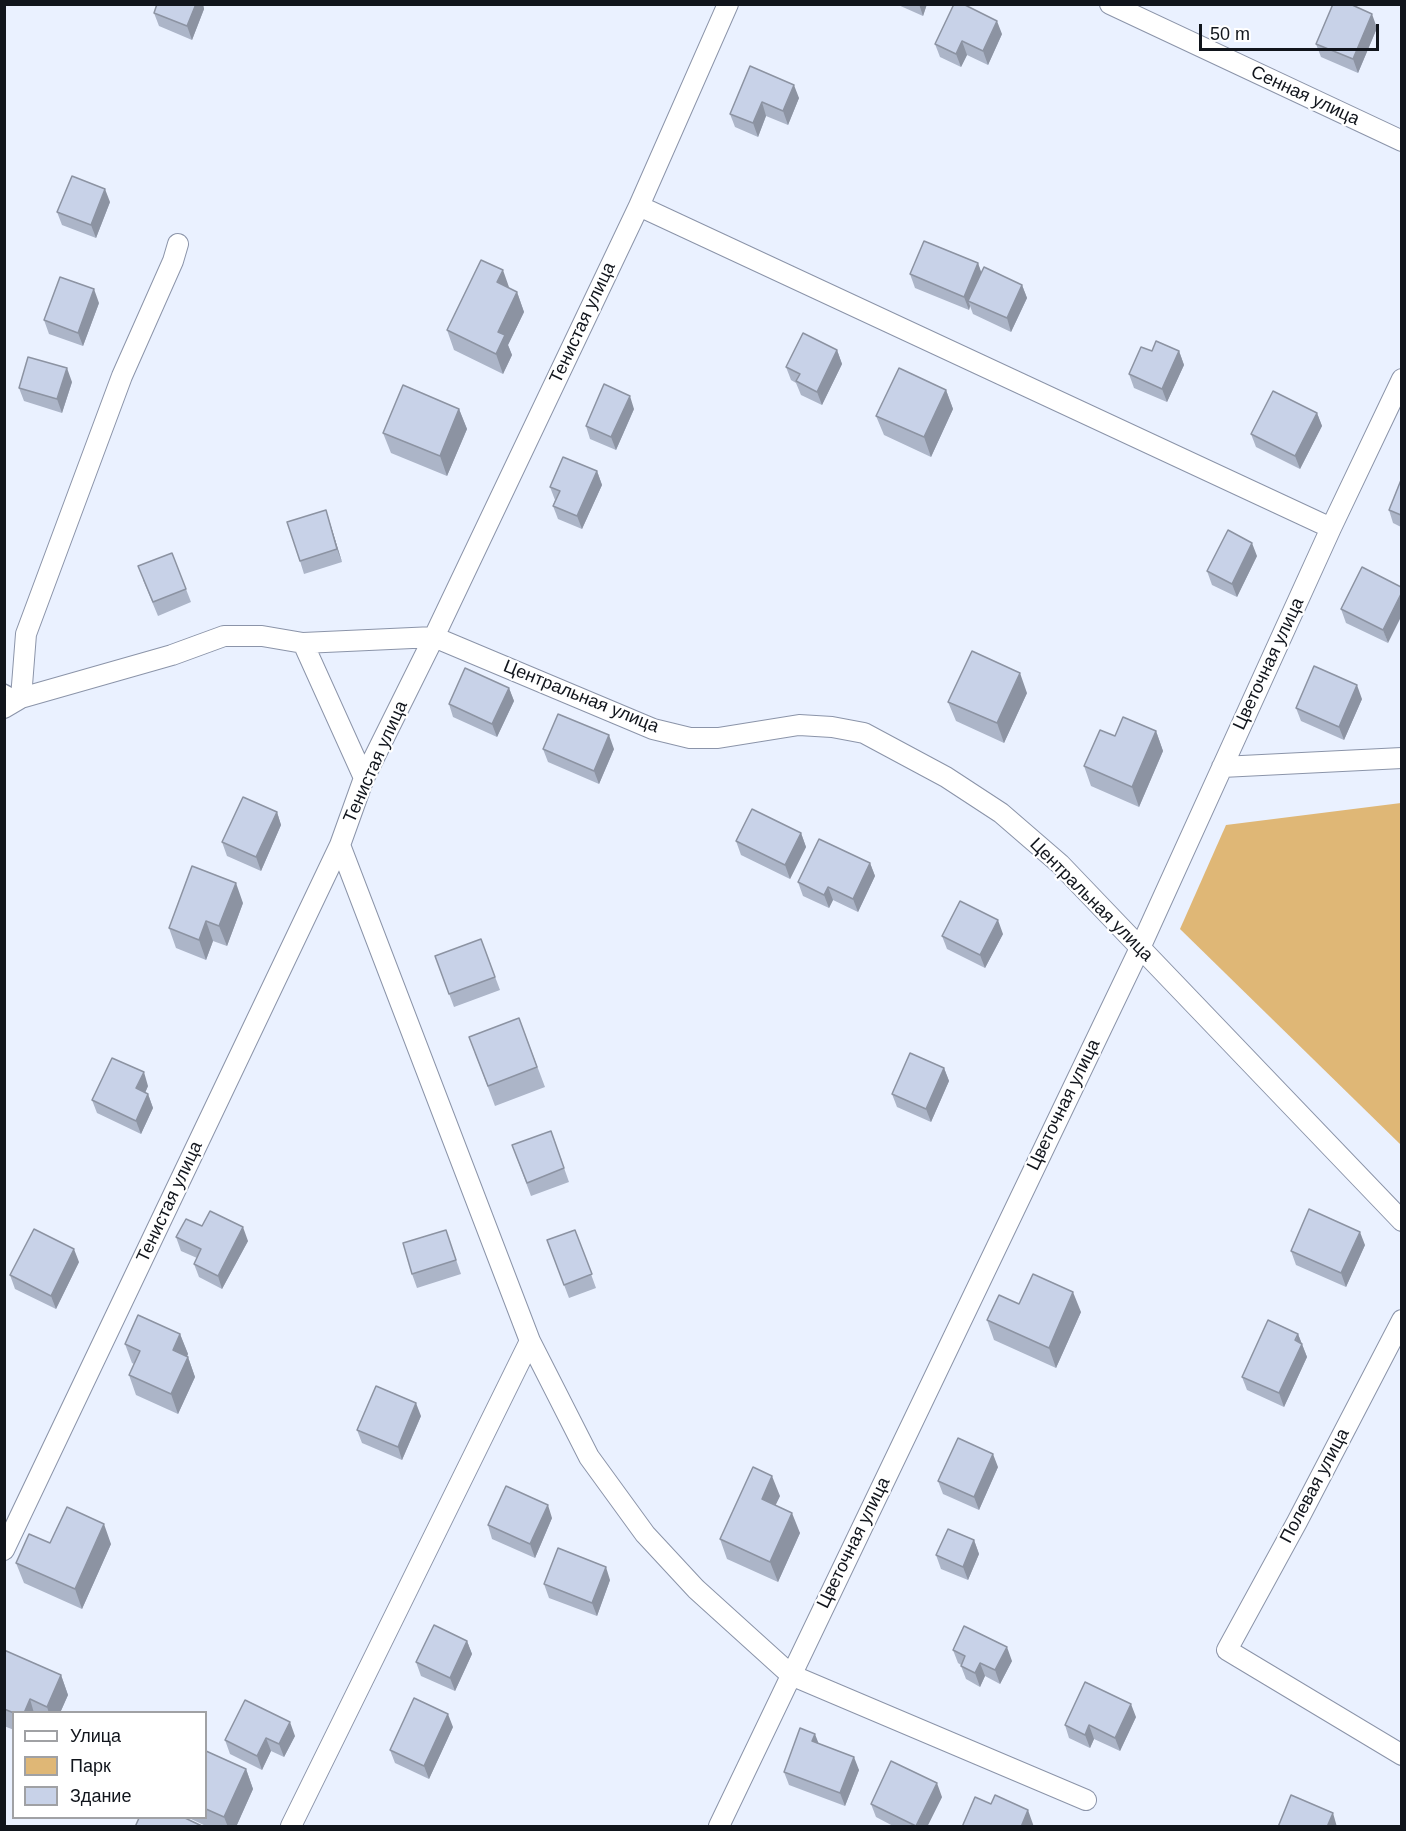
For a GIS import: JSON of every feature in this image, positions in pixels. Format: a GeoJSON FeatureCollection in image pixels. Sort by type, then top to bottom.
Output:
{"type":"FeatureCollection","features":[{"type":"Feature","properties":{"kind":"street","name":"Тенистая улица"},"geometry":{"type":"LineString","coordinates":[[4,1550],[340,845],[364,778],[434,637],[639,206],[728,4]]}},
{"type":"Feature","properties":{"kind":"street","name":"Сенная улица"},"geometry":{"type":"LineString","coordinates":[[1110,4],[1401,141]]}},
{"type":"Feature","properties":{"kind":"street"},"geometry":{"type":"LineString","coordinates":[[639,206],[1331,528]]}},
{"type":"Feature","properties":{"kind":"street"},"geometry":{"type":"LineString","coordinates":[[178,244],[173,261],[122,376],[26,633],[10,698],[172,655],[224,636],[262,636],[303,643],[434,637]]}},
{"type":"Feature","properties":{"kind":"street","name":"Цветочная улица"},"geometry":{"type":"LineString","coordinates":[[719,1827],[1140,948],[1401,379]]}},
{"type":"Feature","properties":{"kind":"street","name":"Центральная улица"},"geometry":{"type":"LineString","coordinates":[[434,637],[653,729],[690,738],[718,738],[799,725],[832,727],[864,733],[946,777],[1000,813],[1060,864],[1401,1221]]}},
{"type":"Feature","properties":{"kind":"street"},"geometry":{"type":"LineString","coordinates":[[303,643],[364,778]]}},
{"type":"Feature","properties":{"kind":"street"},"geometry":{"type":"LineString","coordinates":[[1222,768],[1401,758]]}},
{"type":"Feature","properties":{"kind":"street"},"geometry":{"type":"LineString","coordinates":[[340,845],[530,1341],[589,1457],[645,1534],[696,1589],[790,1675],[1086,1800]]}},
{"type":"Feature","properties":{"kind":"street","name":"Полевая улица"},"geometry":{"type":"LineString","coordinates":[[1401,1320],[1297,1522],[1227,1650],[1401,1755]]}},
{"type":"Feature","properties":{"kind":"street"},"geometry":{"type":"LineString","coordinates":[[291,1827],[530,1341]]}},
{"type":"Feature","properties":{"kind":"green space"},"geometry":{"type":"Polygon","coordinates":[[[1402,803],[1401,1145],[1180,929],[1226,825],[1402,803]]]}},
{"type":"Feature","properties":{"kind":"building"},"geometry":{"type":"Polygon","coordinates":[[[157,4],[196,4],[187,26],[154,13],[157,4]]]}},
{"type":"Feature","properties":{"kind":"building"},"geometry":{"type":"Polygon","coordinates":[[[954,4],[963,4],[997,21],[983,51],[962,41],[956,54],[935,44],[954,4]]]}},
{"type":"Feature","properties":{"kind":"building"},"geometry":{"type":"Polygon","coordinates":[[[1333,4],[1350,4],[1372,14],[1353,59],[1316,44],[1333,4]]]}},
{"type":"Feature","properties":{"kind":"building"},"geometry":{"type":"Polygon","coordinates":[[[750,66],[794,85],[783,111],[762,102],[753,123],[730,114],[750,66]]]}},
{"type":"Feature","properties":{"kind":"building"},"geometry":{"type":"Polygon","coordinates":[[[72,176],[105,189],[91,225],[57,212],[72,176]]]}},
{"type":"Feature","properties":{"kind":"building"},"geometry":{"type":"Polygon","coordinates":[[[924,241],[978,263],[964,297],[910,274],[924,241]]]}},
{"type":"Feature","properties":{"kind":"building"},"geometry":{"type":"Polygon","coordinates":[[[481,260],[503,270],[497,282],[517,292],[498,332],[505,335],[496,354],[447,330],[481,260]]]}},
{"type":"Feature","properties":{"kind":"building"},"geometry":{"type":"Polygon","coordinates":[[[984,267],[1022,285],[1007,318],[968,301],[984,267]]]}},
{"type":"Feature","properties":{"kind":"building"},"geometry":{"type":"Polygon","coordinates":[[[60,277],[94,289],[78,333],[44,320],[60,277]]]}},
{"type":"Feature","properties":{"kind":"building"},"geometry":{"type":"Polygon","coordinates":[[[803,333],[837,350],[817,392],[796,381],[800,374],[786,367],[803,333]]]}},
{"type":"Feature","properties":{"kind":"building"},"geometry":{"type":"Polygon","coordinates":[[[1156,341],[1179,351],[1162,389],[1129,374],[1141,347],[1152,351],[1156,341]]]}},
{"type":"Feature","properties":{"kind":"building"},"geometry":{"type":"Polygon","coordinates":[[[28,357],[67,368],[57,399],[19,388],[28,357]]]}},
{"type":"Feature","properties":{"kind":"building"},"geometry":{"type":"Polygon","coordinates":[[[899,368],[946,390],[924,437],[876,416],[899,368]]]}},
{"type":"Feature","properties":{"kind":"building"},"geometry":{"type":"Polygon","coordinates":[[[604,384],[630,396],[611,437],[586,426],[604,384]]]}},
{"type":"Feature","properties":{"kind":"building"},"geometry":{"type":"Polygon","coordinates":[[[403,385],[459,409],[440,456],[383,433],[403,385]]]}},
{"type":"Feature","properties":{"kind":"building"},"geometry":{"type":"Polygon","coordinates":[[[1273,391],[1317,413],[1295,456],[1251,434],[1273,391]]]}},
{"type":"Feature","properties":{"kind":"building"},"geometry":{"type":"Polygon","coordinates":[[[563,457],[597,471],[577,516],[553,506],[560,491],[550,487],[563,457]]]}},
{"type":"Feature","properties":{"kind":"building"},"geometry":{"type":"Polygon","coordinates":[[[1401,480],[1401,515],[1389,510],[1401,480]]]}},
{"type":"Feature","properties":{"kind":"building"},"geometry":{"type":"Polygon","coordinates":[[[326,510],[337,549],[300,561],[287,522],[326,510]]]}},
{"type":"Feature","properties":{"kind":"building"},"geometry":{"type":"Polygon","coordinates":[[[1228,530],[1252,543],[1232,584],[1207,571],[1228,530]]]}},
{"type":"Feature","properties":{"kind":"building"},"geometry":{"type":"Polygon","coordinates":[[[172,553],[186,589],[153,602],[138,566],[172,553]]]}},
{"type":"Feature","properties":{"kind":"building"},"geometry":{"type":"Polygon","coordinates":[[[1362,567],[1401,587],[1401,594],[1383,630],[1341,609],[1362,567]]]}},
{"type":"Feature","properties":{"kind":"building"},"geometry":{"type":"Polygon","coordinates":[[[972,651],[1020,673],[997,723],[948,702],[972,651]]]}},
{"type":"Feature","properties":{"kind":"building"},"geometry":{"type":"Polygon","coordinates":[[[1314,666],[1357,685],[1339,727],[1296,708],[1314,666]]]}},
{"type":"Feature","properties":{"kind":"building"},"geometry":{"type":"Polygon","coordinates":[[[465,668],[509,688],[492,724],[449,704],[465,668]]]}},
{"type":"Feature","properties":{"kind":"building"},"geometry":{"type":"Polygon","coordinates":[[[558,714],[609,735],[594,771],[543,749],[558,714]]]}},
{"type":"Feature","properties":{"kind":"building"},"geometry":{"type":"Polygon","coordinates":[[[1123,717],[1156,731],[1132,787],[1084,766],[1100,730],[1115,736],[1123,717]]]}},
{"type":"Feature","properties":{"kind":"building"},"geometry":{"type":"Polygon","coordinates":[[[243,797],[277,812],[256,857],[222,842],[243,797]]]}},
{"type":"Feature","properties":{"kind":"building"},"geometry":{"type":"Polygon","coordinates":[[[752,809],[801,833],[785,865],[736,841],[752,809]]]}},
{"type":"Feature","properties":{"kind":"building"},"geometry":{"type":"Polygon","coordinates":[[[819,839],[870,863],[853,899],[828,887],[824,895],[798,882],[819,839]]]}},
{"type":"Feature","properties":{"kind":"building"},"geometry":{"type":"Polygon","coordinates":[[[192,866],[236,883],[219,926],[206,921],[199,940],[169,928],[192,866]]]}},
{"type":"Feature","properties":{"kind":"building"},"geometry":{"type":"Polygon","coordinates":[[[960,901],[998,920],[980,955],[942,936],[960,901]]]}},
{"type":"Feature","properties":{"kind":"building"},"geometry":{"type":"Polygon","coordinates":[[[481,939],[495,977],[449,994],[435,956],[481,939]]]}},
{"type":"Feature","properties":{"kind":"building"},"geometry":{"type":"Polygon","coordinates":[[[519,1018],[537,1067],[488,1086],[469,1037],[519,1018]]]}},
{"type":"Feature","properties":{"kind":"building"},"geometry":{"type":"Polygon","coordinates":[[[910,1053],[944,1068],[926,1109],[892,1094],[910,1053]]]}},
{"type":"Feature","properties":{"kind":"building"},"geometry":{"type":"Polygon","coordinates":[[[112,1058],[144,1072],[136,1088],[148,1094],[136,1121],[92,1100],[112,1058]]]}},
{"type":"Feature","properties":{"kind":"building"},"geometry":{"type":"Polygon","coordinates":[[[551,1131],[564,1168],[527,1183],[512,1145],[551,1131]]]}},
{"type":"Feature","properties":{"kind":"building"},"geometry":{"type":"Polygon","coordinates":[[[1309,1209],[1360,1232],[1341,1273],[1291,1251],[1309,1209]]]}},
{"type":"Feature","properties":{"kind":"building"},"geometry":{"type":"Polygon","coordinates":[[[210,1211],[243,1227],[218,1276],[194,1264],[201,1249],[176,1237],[186,1219],[202,1226],[210,1211]]]}},
{"type":"Feature","properties":{"kind":"building"},"geometry":{"type":"Polygon","coordinates":[[[34,1229],[74,1249],[51,1296],[10,1275],[34,1229]]]}},
{"type":"Feature","properties":{"kind":"building"},"geometry":{"type":"Polygon","coordinates":[[[446,1230],[456,1260],[412,1274],[403,1243],[446,1230]]]}},
{"type":"Feature","properties":{"kind":"building"},"geometry":{"type":"Polygon","coordinates":[[[575,1230],[592,1274],[564,1285],[547,1240],[575,1230]]]}},
{"type":"Feature","properties":{"kind":"building"},"geometry":{"type":"Polygon","coordinates":[[[1033,1274],[1073,1292],[1049,1348],[987,1320],[999,1295],[1019,1304],[1033,1274]]]}},
{"type":"Feature","properties":{"kind":"building"},"geometry":{"type":"Polygon","coordinates":[[[138,1315],[180,1334],[173,1350],[188,1357],[171,1394],[129,1375],[140,1351],[125,1344],[138,1315]]]}},
{"type":"Feature","properties":{"kind":"building"},"geometry":{"type":"Polygon","coordinates":[[[1268,1320],[1298,1334],[1295,1340],[1302,1344],[1279,1393],[1242,1377],[1268,1320]]]}},
{"type":"Feature","properties":{"kind":"building"},"geometry":{"type":"Polygon","coordinates":[[[376,1386],[416,1403],[398,1447],[357,1430],[376,1386]]]}},
{"type":"Feature","properties":{"kind":"building"},"geometry":{"type":"Polygon","coordinates":[[[958,1438],[993,1454],[974,1497],[938,1481],[958,1438]]]}},
{"type":"Feature","properties":{"kind":"building"},"geometry":{"type":"Polygon","coordinates":[[[753,1467],[772,1476],[762,1499],[792,1513],[770,1562],[720,1539],[753,1467]]]}},
{"type":"Feature","properties":{"kind":"building"},"geometry":{"type":"Polygon","coordinates":[[[506,1486],[548,1505],[530,1544],[488,1525],[506,1486]]]}},
{"type":"Feature","properties":{"kind":"building"},"geometry":{"type":"Polygon","coordinates":[[[67,1507],[104,1524],[75,1589],[16,1563],[29,1534],[50,1543],[67,1507]]]}},
{"type":"Feature","properties":{"kind":"building"},"geometry":{"type":"Polygon","coordinates":[[[948,1529],[974,1540],[963,1567],[936,1555],[948,1529]]]}},
{"type":"Feature","properties":{"kind":"building"},"geometry":{"type":"Polygon","coordinates":[[[558,1548],[606,1567],[592,1603],[544,1584],[558,1548]]]}},
{"type":"Feature","properties":{"kind":"building"},"geometry":{"type":"Polygon","coordinates":[[[434,1625],[467,1641],[450,1678],[416,1662],[434,1625]]]}},
{"type":"Feature","properties":{"kind":"building"},"geometry":{"type":"Polygon","coordinates":[[[964,1626],[1007,1647],[995,1670],[980,1663],[975,1673],[961,1666],[965,1656],[953,1650],[964,1626]]]}},
{"type":"Feature","properties":{"kind":"building"},"geometry":{"type":"Polygon","coordinates":[[[4,1650],[61,1675],[47,1707],[30,1699],[25,1711],[12,1712],[4,1709],[4,1650]]]}},
{"type":"Feature","properties":{"kind":"building"},"geometry":{"type":"Polygon","coordinates":[[[1085,1682],[1131,1704],[1115,1738],[1089,1725],[1085,1735],[1065,1725],[1085,1682]]]}},
{"type":"Feature","properties":{"kind":"building"},"geometry":{"type":"Polygon","coordinates":[[[414,1698],[448,1714],[424,1766],[390,1750],[414,1698]]]}},
{"type":"Feature","properties":{"kind":"building"},"geometry":{"type":"Polygon","coordinates":[[[245,1700],[290,1722],[279,1744],[266,1738],[257,1756],[225,1740],[245,1700]]]}},
{"type":"Feature","properties":{"kind":"building"},"geometry":{"type":"Polygon","coordinates":[[[800,1728],[815,1734],[812,1741],[854,1757],[840,1793],[784,1772],[800,1728]]]}},
{"type":"Feature","properties":{"kind":"building"},"geometry":{"type":"Polygon","coordinates":[[[207,1751],[246,1769],[224,1817],[207,1809],[207,1751]]]}},
{"type":"Feature","properties":{"kind":"building"},"geometry":{"type":"Polygon","coordinates":[[[891,1761],[937,1783],[916,1826],[871,1804],[891,1761]]]}},
{"type":"Feature","properties":{"kind":"building"},"geometry":{"type":"Polygon","coordinates":[[[995,1795],[1028,1810],[1021,1827],[962,1827],[975,1797],[991,1804],[995,1795]]]}},
{"type":"Feature","properties":{"kind":"building"},"geometry":{"type":"Polygon","coordinates":[[[1291,1795],[1333,1813],[1327,1827],[1278,1827],[1291,1795]]]}},
{"type":"Feature","properties":{"kind":"building"},"geometry":{"type":"Polygon","coordinates":[[[139,1819],[187,1819],[204,1827],[135,1827],[139,1819]]]}}]}
